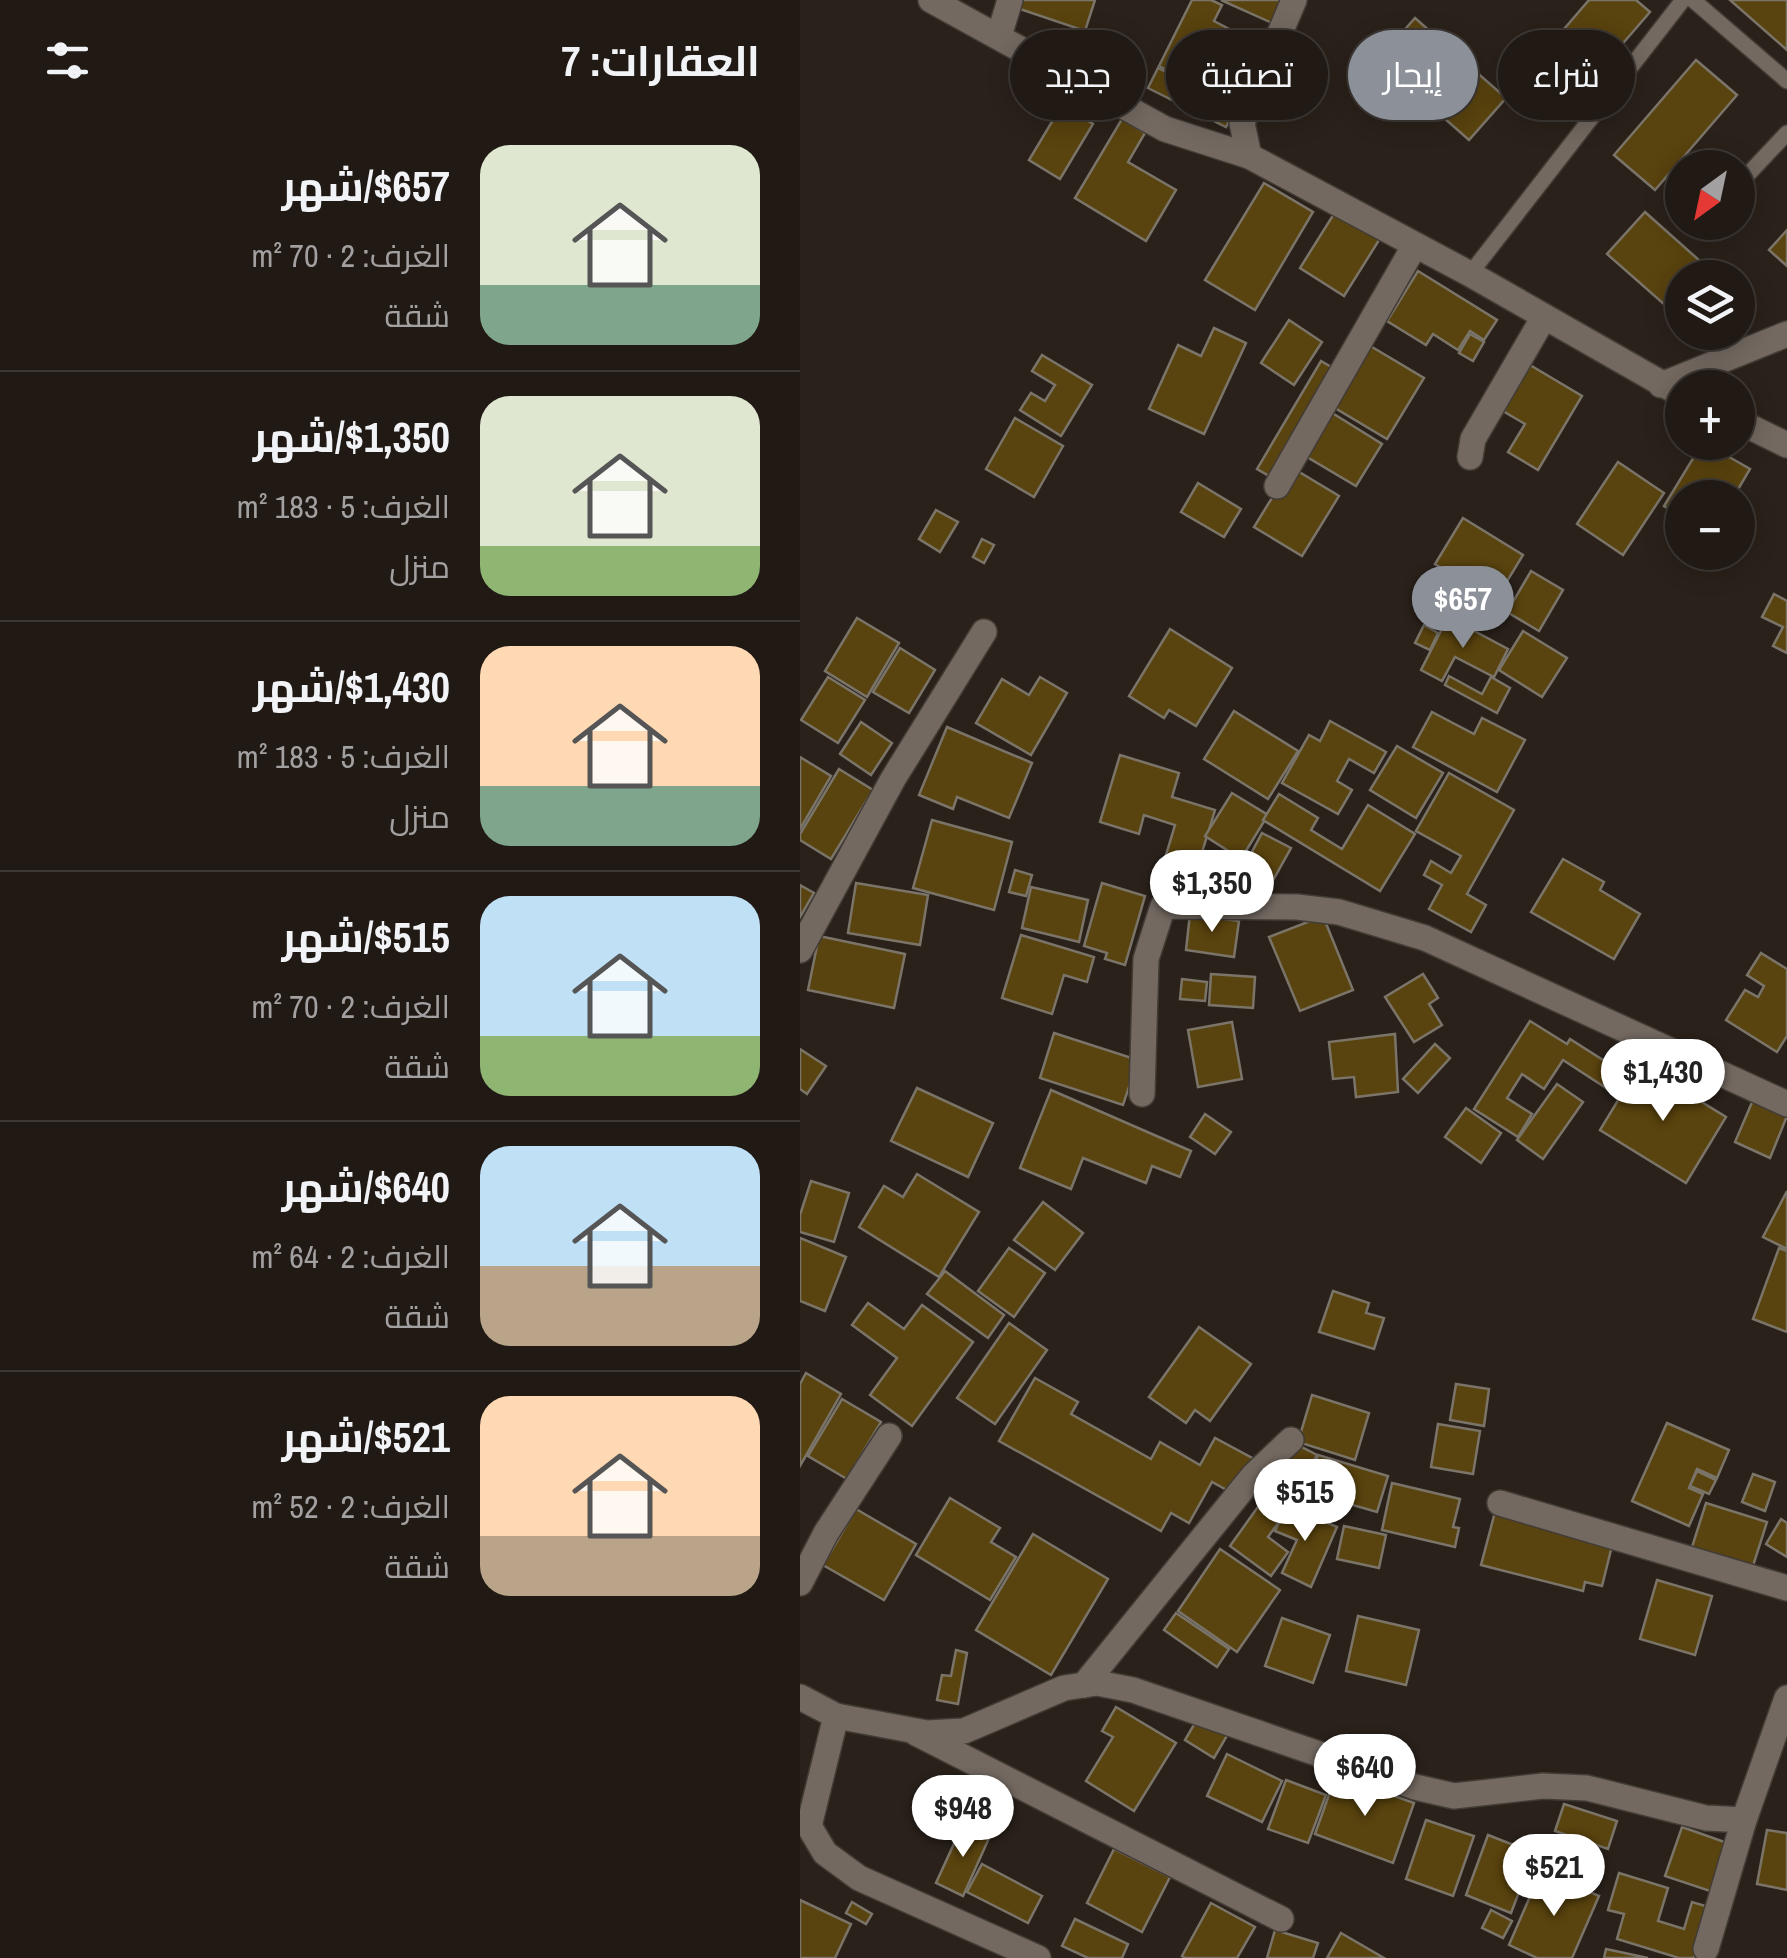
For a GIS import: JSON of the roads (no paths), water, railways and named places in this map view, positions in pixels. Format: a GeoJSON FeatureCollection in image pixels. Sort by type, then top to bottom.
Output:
{"type":"FeatureCollection","features":[{"type":"Feature","properties":{"kind":"street"},"geometry":{"type":"LineString","coordinates":[[931,0],[1165,128],[1249,156],[1470,274],[1665,386]]}},
{"type":"Feature","properties":{"kind":"street"},"geometry":{"type":"LineString","coordinates":[[999,36],[1010,0]]}},
{"type":"Feature","properties":{"kind":"street"},"geometry":{"type":"LineString","coordinates":[[1249,156],[1242,124],[1294,0]]}},
{"type":"Feature","properties":{"kind":"street"},"geometry":{"type":"LineString","coordinates":[[1277,486],[1415,245]]}},
{"type":"Feature","properties":{"kind":"street"},"geometry":{"type":"LineString","coordinates":[[1470,458],[1473,439],[1544,317]]}},
{"type":"Feature","properties":{"kind":"street"},"geometry":{"type":"LineString","coordinates":[[1713,370],[1787,334]]}},
{"type":"Feature","properties":{"kind":"street"},"geometry":{"type":"LineString","coordinates":[[1755,429],[1787,445]]}},
{"type":"Feature","properties":{"kind":"street"},"geometry":{"type":"LineString","coordinates":[[800,950],[893,779],[984,632]]}},
{"type":"Feature","properties":{"kind":"street"},"geometry":{"type":"LineString","coordinates":[[1142,1094],[1146,959],[1164,906],[1195,904],[1340,912],[1425,938],[1787,1104]]}},
{"type":"Feature","properties":{"kind":"street"},"geometry":{"type":"LineString","coordinates":[[800,1583],[826,1533],[889,1436]]}},
{"type":"Feature","properties":{"kind":"street"},"geometry":{"type":"LineString","coordinates":[[1084,1685],[1254,1476],[1291,1440]]}},
{"type":"Feature","properties":{"kind":"street"},"geometry":{"type":"LineString","coordinates":[[1500,1503],[1787,1588]]}},
{"type":"Feature","properties":{"kind":"street"},"geometry":{"type":"LineString","coordinates":[[800,1697],[836,1716],[927,1733],[964,1732],[1064,1688],[1097,1684],[1133,1690],[1454,1796],[1542,1786],[1586,1788],[1706,1818],[1744,1820]]}},
{"type":"Feature","properties":{"kind":"street"},"geometry":{"type":"LineString","coordinates":[[1706,1950],[1744,1820],[1787,1698]]}},
{"type":"Feature","properties":{"kind":"street"},"geometry":{"type":"LineString","coordinates":[[836,1716],[810,1826],[825,1853],[859,1878],[1038,1958]]}},
{"type":"Feature","properties":{"kind":"street"},"geometry":{"type":"LineString","coordinates":[[908,1729],[1282,1918]]}},
{"type":"Feature","properties":{"kind":"lane"},"geometry":{"type":"LineString","coordinates":[[1470,274],[1683,0]]}},
{"type":"Feature","properties":{"kind":"lane"},"geometry":{"type":"LineString","coordinates":[[1693,0],[1787,81]]}},
{"type":"Feature","properties":{"kind":"lane"},"geometry":{"type":"LineString","coordinates":[[1755,167],[1787,133]]}}]}
